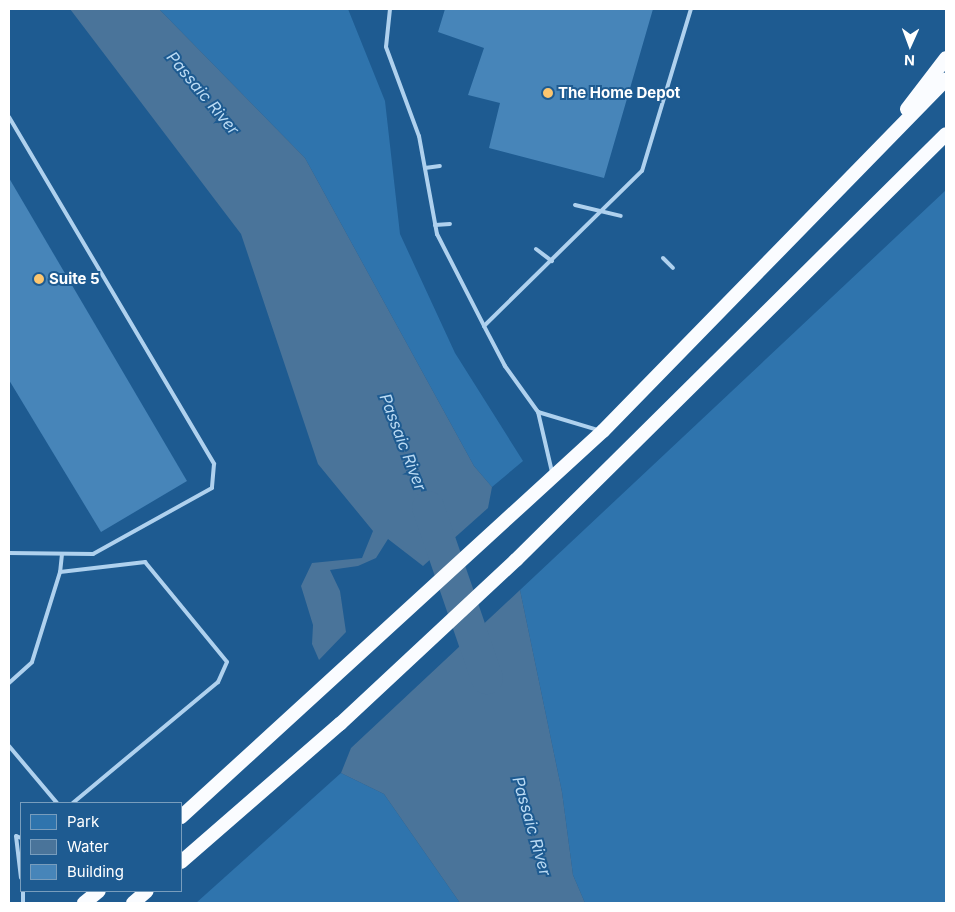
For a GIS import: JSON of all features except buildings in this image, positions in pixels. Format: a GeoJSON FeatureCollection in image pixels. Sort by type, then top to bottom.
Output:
{"type":"FeatureCollection","features":[{"type":"Feature","properties":{"kind":"highway"},"geometry":{"type":"LineString","coordinates":[[858,170],[946,58]]}},
{"type":"Feature","properties":{"kind":"highway"},"geometry":{"type":"LineString","coordinates":[[182,817],[330,684],[603,431],[946,79]]}},
{"type":"Feature","properties":{"kind":"highway"},"geometry":{"type":"LineString","coordinates":[[182,861],[340,724],[516,560],[946,134]]}},
{"type":"Feature","properties":{"kind":"highway"},"geometry":{"type":"LineString","coordinates":[[84,903],[98,892]]}},
{"type":"Feature","properties":{"kind":"highway"},"geometry":{"type":"LineString","coordinates":[[133,903],[147,892]]}},
{"type":"Feature","properties":{"kind":"lane"},"geometry":{"type":"LineString","coordinates":[[390,9],[386,33],[389,61],[408,94],[425,168],[435,225],[505,366],[538,412],[553,479]]}},
{"type":"Feature","properties":{"kind":"lane"},"geometry":{"type":"LineString","coordinates":[[484,326],[602,212],[646,163],[690,9]]}},
{"type":"Feature","properties":{"kind":"lane"},"geometry":{"type":"LineString","coordinates":[[9,116],[214,464],[212,488],[93,554],[9,553]]}},
{"type":"Feature","properties":{"kind":"lane"},"geometry":{"type":"LineString","coordinates":[[425,168],[440,166]]}},
{"type":"Feature","properties":{"kind":"lane"},"geometry":{"type":"LineString","coordinates":[[575,205],[621,216]]}},
{"type":"Feature","properties":{"kind":"lane"},"geometry":{"type":"LineString","coordinates":[[435,225],[450,224]]}},
{"type":"Feature","properties":{"kind":"lane"},"geometry":{"type":"LineString","coordinates":[[536,249],[552,261]]}},
{"type":"Feature","properties":{"kind":"lane"},"geometry":{"type":"LineString","coordinates":[[663,258],[673,268]]}},
{"type":"Feature","properties":{"kind":"lane"},"geometry":{"type":"LineString","coordinates":[[538,412],[603,431]]}},
{"type":"Feature","properties":{"kind":"lane"},"geometry":{"type":"LineString","coordinates":[[9,683],[32,662],[60,572],[62,554]]}},
{"type":"Feature","properties":{"kind":"lane"},"geometry":{"type":"LineString","coordinates":[[60,572],[145,562],[227,662],[218,682],[74,802]]}},
{"type":"Feature","properties":{"kind":"lane"},"geometry":{"type":"LineString","coordinates":[[9,746],[56,802]]}},
{"type":"Feature","properties":{"kind":"lane"},"geometry":{"type":"LineString","coordinates":[[20,838],[16,836],[20,870]]}},
{"type":"Feature","properties":{"kind":"green space"},"geometry":{"type":"Polygon","coordinates":[[[159,9],[348,9],[385,101],[400,234],[455,353],[523,461],[492,487],[474,466],[305,158],[159,9]]]}},
{"type":"Feature","properties":{"kind":"green space"},"geometry":{"type":"Polygon","coordinates":[[[946,190],[946,903],[585,903],[573,875],[562,792],[520,590],[946,190]]]}},
{"type":"Feature","properties":{"kind":"green space"},"geometry":{"type":"Polygon","coordinates":[[[341,773],[384,794],[460,903],[196,903],[341,773]]]}},
{"type":"Feature","properties":{"kind":"water"},"geometry":{"type":"Polygon","coordinates":[[[70,9],[159,9],[305,158],[474,466],[492,487],[488,508],[423,566],[388,539],[376,558],[358,566],[330,570],[340,591],[346,632],[319,660],[312,644],[313,625],[301,586],[312,563],[362,558],[373,531],[318,464],[241,234],[70,9]]]}},
{"type":"Feature","properties":{"kind":"water"},"geometry":{"type":"Polygon","coordinates":[[[520,590],[562,792],[573,875],[585,903],[460,903],[384,794],[341,773],[351,748],[520,590]]]}},
{"type":"Feature","properties":{"kind":"waterway","name":"Passaic River"},"geometry":{"type":"LineString","coordinates":[[428,507],[487,678]]}},
{"type":"Feature","properties":{"kind":"place","name":"The Home Depot"},"geometry":{"type":"Point","coordinates":[548,93]}},
{"type":"Feature","properties":{"kind":"place","name":"Suite 5"},"geometry":{"type":"Point","coordinates":[39,279]}}]}
